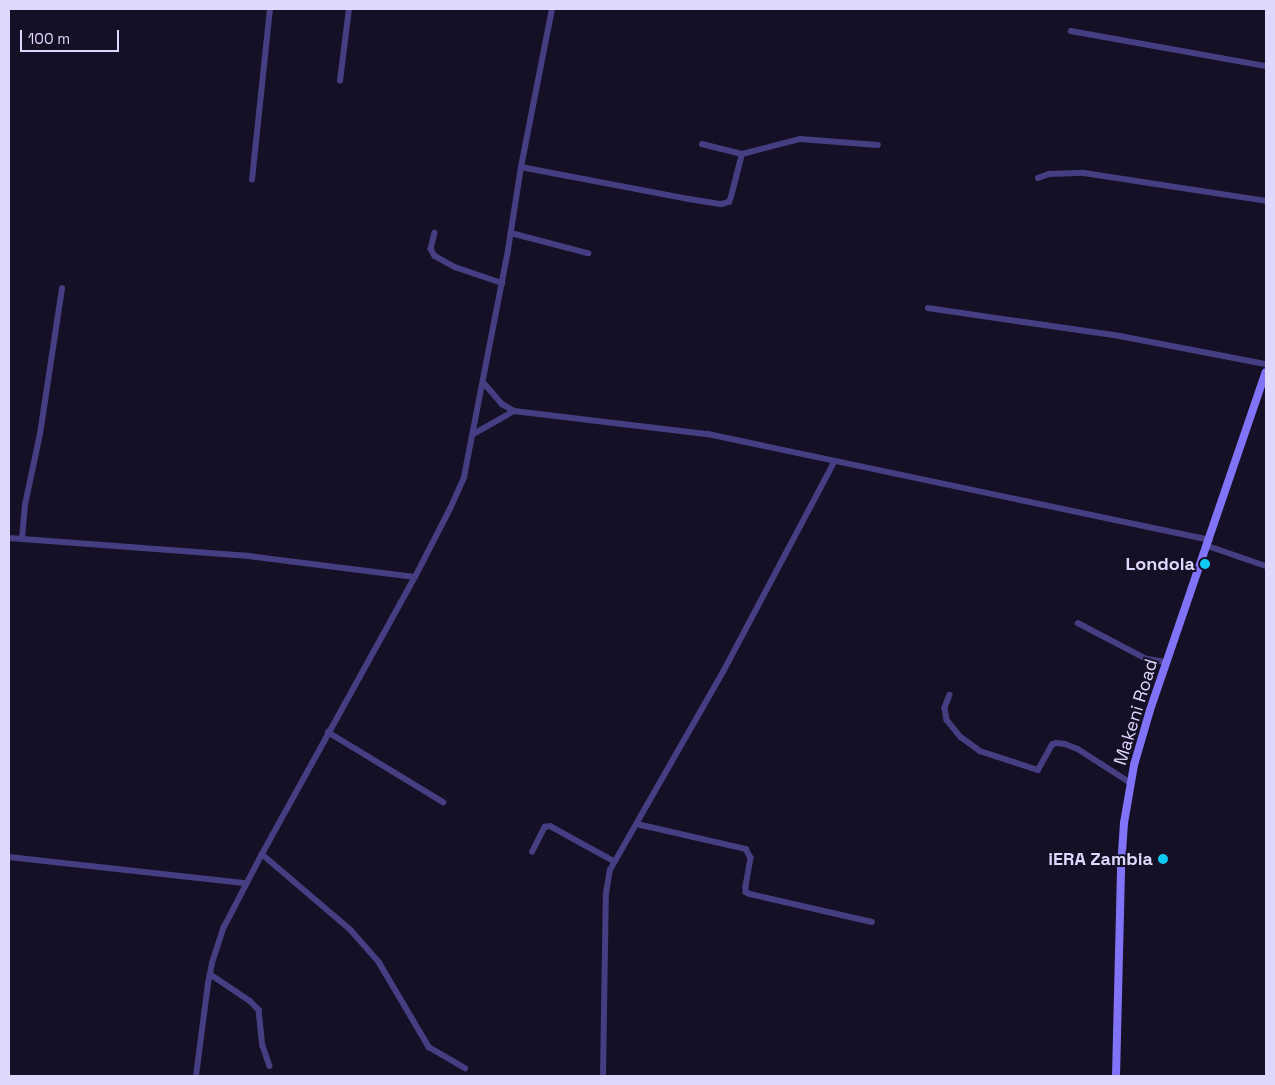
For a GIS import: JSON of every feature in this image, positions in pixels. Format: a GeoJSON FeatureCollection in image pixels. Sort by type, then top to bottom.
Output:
{"type":"FeatureCollection","features":[{"type":"Feature","properties":{"kind":"main road","name":"Makeni Road"},"geometry":{"type":"LineString","coordinates":[[1116,1076],[1120,868],[1124,823],[1138,748],[1266,372]]}},
{"type":"Feature","properties":{"kind":"street"},"geometry":{"type":"LineString","coordinates":[[252,180],[270,9]]}},
{"type":"Feature","properties":{"kind":"street"},"geometry":{"type":"LineString","coordinates":[[340,82],[349,9]]}},
{"type":"Feature","properties":{"kind":"street"},"geometry":{"type":"LineString","coordinates":[[196,1076],[210,974],[224,926],[328,732],[415,577],[464,477],[484,383],[511,233],[520,167],[552,9]]}},
{"type":"Feature","properties":{"kind":"street"},"geometry":{"type":"LineString","coordinates":[[1071,31],[1266,66]]}},
{"type":"Feature","properties":{"kind":"street"},"geometry":{"type":"LineString","coordinates":[[702,144],[742,154],[800,139],[878,145]]}},
{"type":"Feature","properties":{"kind":"street"},"geometry":{"type":"LineString","coordinates":[[520,167],[722,204],[728,202],[731,197],[742,154]]}},
{"type":"Feature","properties":{"kind":"street"},"geometry":{"type":"LineString","coordinates":[[1038,178],[1049,174],[1084,173],[1266,201]]}},
{"type":"Feature","properties":{"kind":"street"},"geometry":{"type":"LineString","coordinates":[[436,233],[431,249],[435,256],[455,267],[502,283]]}},
{"type":"Feature","properties":{"kind":"street"},"geometry":{"type":"LineString","coordinates":[[511,233],[588,253]]}},
{"type":"Feature","properties":{"kind":"street"},"geometry":{"type":"LineString","coordinates":[[22,540],[25,505],[40,434],[62,289]]}},
{"type":"Feature","properties":{"kind":"street"},"geometry":{"type":"LineString","coordinates":[[928,308],[1120,336],[1266,364]]}},
{"type":"Feature","properties":{"kind":"street"},"geometry":{"type":"LineString","coordinates":[[484,383],[502,404],[514,411],[708,434],[780,448],[834,462],[1209,543],[1266,566]]}},
{"type":"Feature","properties":{"kind":"street"},"geometry":{"type":"LineString","coordinates":[[472,435],[514,411]]}},
{"type":"Feature","properties":{"kind":"street"},"geometry":{"type":"LineString","coordinates":[[604,1076],[606,881],[614,861],[723,672],[834,462]]}},
{"type":"Feature","properties":{"kind":"street"},"geometry":{"type":"LineString","coordinates":[[9,538],[249,556],[415,577]]}},
{"type":"Feature","properties":{"kind":"street"},"geometry":{"type":"LineString","coordinates":[[1078,623],[1147,658],[1167,662]]}},
{"type":"Feature","properties":{"kind":"street"},"geometry":{"type":"LineString","coordinates":[[950,695],[945,708],[947,720],[961,737],[980,751],[1038,770],[1052,745],[1065,744],[1078,749],[1131,783]]}},
{"type":"Feature","properties":{"kind":"street"},"geometry":{"type":"LineString","coordinates":[[328,732],[443,802]]}},
{"type":"Feature","properties":{"kind":"street"},"geometry":{"type":"LineString","coordinates":[[637,824],[746,849],[751,858],[746,887],[746,892],[750,894],[872,922]]}},
{"type":"Feature","properties":{"kind":"street"},"geometry":{"type":"LineString","coordinates":[[532,852],[545,827],[550,826],[614,861]]}},
{"type":"Feature","properties":{"kind":"street"},"geometry":{"type":"LineString","coordinates":[[262,854],[351,930],[379,962],[429,1047],[465,1068]]}},
{"type":"Feature","properties":{"kind":"street"},"geometry":{"type":"LineString","coordinates":[[9,857],[246,883]]}},
{"type":"Feature","properties":{"kind":"street"},"geometry":{"type":"LineString","coordinates":[[210,974],[250,1001],[259,1010],[263,1046],[270,1066]]}},
{"type":"Feature","properties":{"kind":"place","name":"Londola"},"geometry":{"type":"Point","coordinates":[1205,564]}},
{"type":"Feature","properties":{"kind":"place","name":"iERA Zambia"},"geometry":{"type":"Point","coordinates":[1163,859]}}]}
